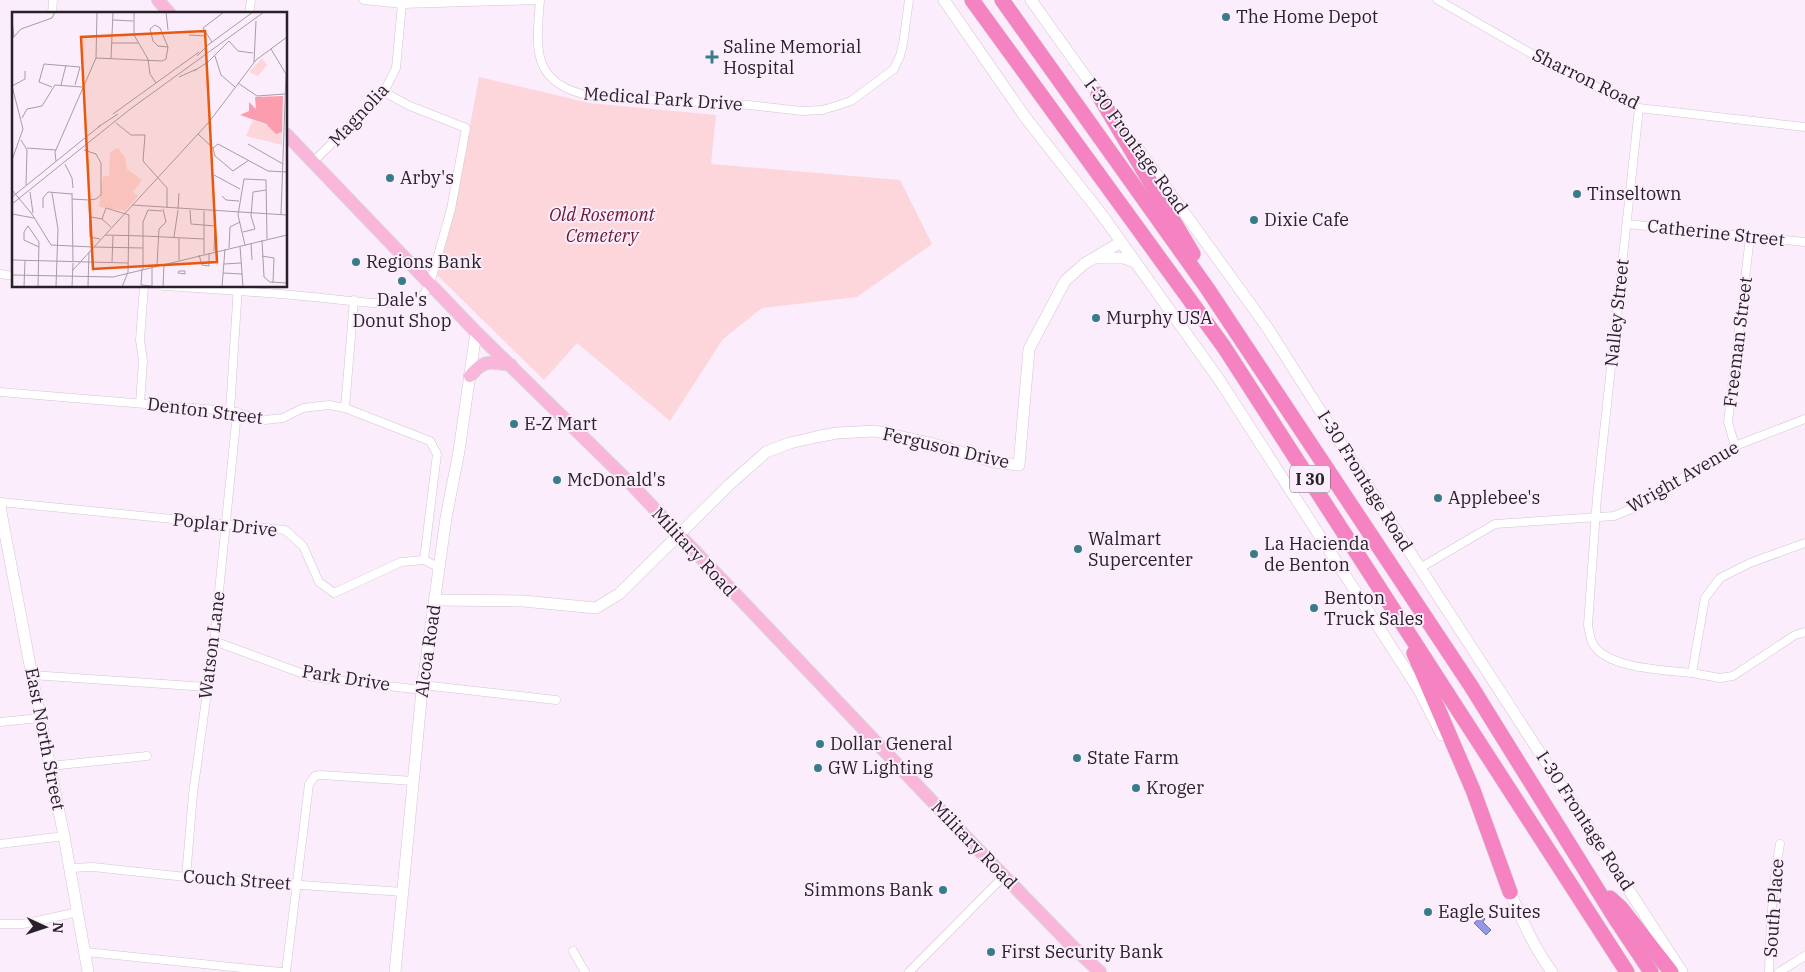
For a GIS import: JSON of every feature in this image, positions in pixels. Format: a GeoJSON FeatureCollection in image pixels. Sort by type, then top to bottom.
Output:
{"type":"FeatureCollection","features":[{"type":"Feature","properties":{"kind":"highway"},"geometry":{"type":"LineString","coordinates":[[959,0],[1015,59]]}},
{"type":"Feature","properties":{"kind":"highway","name":"I 30"},"geometry":{"type":"LineString","coordinates":[[972,0],[1224,347],[1627,972]]}},
{"type":"Feature","properties":{"kind":"highway","name":"I 30"},"geometry":{"type":"LineString","coordinates":[[1002,0],[1207,288],[1471,686],[1595,882],[1615,918],[1651,972]]}},
{"type":"Feature","properties":{"kind":"highway"},"geometry":{"type":"LineString","coordinates":[[1098,94],[1191,250],[1207,288]]}},
{"type":"Feature","properties":{"kind":"highway"},"geometry":{"type":"LineString","coordinates":[[1397,613],[1473,790],[1510,892]]}},
{"type":"Feature","properties":{"kind":"highway"},"geometry":{"type":"LineString","coordinates":[[1595,882],[1621,908],[1671,972]]}},
{"type":"Feature","properties":{"kind":"main road"},"geometry":{"type":"LineString","coordinates":[[944,0],[1025,117],[1121,242],[1220,381],[1419,690],[1445,740],[1526,929],[1542,959],[1552,972]]}},
{"type":"Feature","properties":{"kind":"main road","name":"I-30 Frontage Road"},"geometry":{"type":"LineString","coordinates":[[1031,0],[1259,316],[1682,972]]}},
{"type":"Feature","properties":{"kind":"main road","name":"Military Road"},"geometry":{"type":"LineString","coordinates":[[288,136],[476,332],[679,534],[1004,876],[1100,972]]}},
{"type":"Feature","properties":{"kind":"main road","name":"Ferguson Drive"},"geometry":{"type":"LineString","coordinates":[[435,600],[523,601],[596,608],[619,594],[766,452],[816,436],[837,433],[875,432],[930,443],[994,462],[1019,464],[1028,349],[1065,281],[1084,264],[1121,242]]}},
{"type":"Feature","properties":{"kind":"main road"},"geometry":{"type":"LineString","coordinates":[[1094,258],[1124,258],[1135,262]]}},
{"type":"Feature","properties":{"kind":"main road","name":"Alcoa Road"},"geometry":{"type":"LineString","coordinates":[[395,972],[422,687],[476,332]]}},
{"type":"Feature","properties":{"kind":"main road"},"geometry":{"type":"LineString","coordinates":[[470,376],[479,365],[487,362],[511,365]]}},
{"type":"Feature","properties":{"kind":"main road","name":"East North Street"},"geometry":{"type":"LineString","coordinates":[[0,507],[5,555],[32,675],[86,952],[88,972]]}},
{"type":"Feature","properties":{"kind":"street","name":"Medical Park Drive"},"geometry":{"type":"LineString","coordinates":[[364,0],[402,4],[540,0],[537,41],[539,57],[549,75],[558,84],[574,92],[590,96],[749,105],[802,111],[822,110],[851,101],[894,69],[903,44],[909,0]]}},
{"type":"Feature","properties":{"kind":"street","name":"Sharron Road"},"geometry":{"type":"LineString","coordinates":[[1438,0],[1539,58],[1639,108],[1805,127]]}},
{"type":"Feature","properties":{"kind":"street","name":"Magnolia"},"geometry":{"type":"LineString","coordinates":[[314,162],[384,92],[396,68],[402,4]]}},
{"type":"Feature","properties":{"kind":"street"},"geometry":{"type":"LineString","coordinates":[[238,288],[354,300],[406,303],[420,300],[430,284],[452,209],[466,128],[410,106],[384,92]]}},
{"type":"Feature","properties":{"kind":"street","name":"Nalley Street"},"geometry":{"type":"LineString","coordinates":[[1639,108],[1597,497],[1588,625],[1593,644],[1606,657],[1626,664],[1720,678],[1732,676],[1795,635],[1805,632]]}},
{"type":"Feature","properties":{"kind":"street","name":"Catherine Street"},"geometry":{"type":"LineString","coordinates":[[1627,224],[1805,242]]}},
{"type":"Feature","properties":{"kind":"street","name":"Freeman Street"},"geometry":{"type":"LineString","coordinates":[[1735,446],[1728,422],[1750,237]]}},
{"type":"Feature","properties":{"kind":"street"},"geometry":{"type":"LineString","coordinates":[[140,403],[143,361],[140,340],[144,288]]}},
{"type":"Feature","properties":{"kind":"street","name":"Watson Lane"},"geometry":{"type":"LineString","coordinates":[[186,877],[193,794],[214,642],[227,524],[234,412],[238,288]]}},
{"type":"Feature","properties":{"kind":"street"},"geometry":{"type":"LineString","coordinates":[[345,408],[354,300]]}},
{"type":"Feature","properties":{"kind":"street","name":"Denton Street"},"geometry":{"type":"LineString","coordinates":[[0,392],[234,412],[265,420],[283,418],[303,408],[329,405],[345,408],[430,441],[437,454],[424,560]]}},
{"type":"Feature","properties":{"kind":"street","name":"Wright Avenue"},"geometry":{"type":"LineString","coordinates":[[1420,568],[1495,524],[1614,516],[1631,508],[1735,446],[1805,420]]}},
{"type":"Feature","properties":{"kind":"street","name":"Poplar Drive"},"geometry":{"type":"LineString","coordinates":[[0,502],[285,530],[304,546],[319,582],[334,593],[401,562],[424,560]]}},
{"type":"Feature","properties":{"kind":"street"},"geometry":{"type":"LineString","coordinates":[[1692,673],[1705,598],[1720,578],[1750,563],[1805,543]]}},
{"type":"Feature","properties":{"kind":"street"},"geometry":{"type":"LineString","coordinates":[[424,560],[440,568]]}},
{"type":"Feature","properties":{"kind":"street","name":"Park Drive"},"geometry":{"type":"LineString","coordinates":[[214,642],[312,676],[556,700]]}},
{"type":"Feature","properties":{"kind":"street"},"geometry":{"type":"LineString","coordinates":[[32,675],[207,687]]}},
{"type":"Feature","properties":{"kind":"street"},"geometry":{"type":"LineString","coordinates":[[0,722],[40,718]]}},
{"type":"Feature","properties":{"kind":"street"},"geometry":{"type":"LineString","coordinates":[[50,766],[147,756]]}},
{"type":"Feature","properties":{"kind":"street"},"geometry":{"type":"LineString","coordinates":[[286,972],[309,784],[315,776],[321,775],[414,781]]}},
{"type":"Feature","properties":{"kind":"street"},"geometry":{"type":"LineString","coordinates":[[0,844],[64,836]]}},
{"type":"Feature","properties":{"kind":"street","name":"South Place"},"geometry":{"type":"LineString","coordinates":[[1769,972],[1774,879],[1780,844]]}},
{"type":"Feature","properties":{"kind":"street","name":"Couch Street"},"geometry":{"type":"LineString","coordinates":[[70,868],[92,867],[186,877],[403,892]]}},
{"type":"Feature","properties":{"kind":"street"},"geometry":{"type":"LineString","coordinates":[[909,972],[1004,876]]}},
{"type":"Feature","properties":{"kind":"street"},"geometry":{"type":"LineString","coordinates":[[0,924],[23,924],[78,912]]}},
{"type":"Feature","properties":{"kind":"street"},"geometry":{"type":"LineString","coordinates":[[573,951],[584,972]]}},
{"type":"Feature","properties":{"kind":"street"},"geometry":{"type":"LineString","coordinates":[[86,952],[281,972]]}},
{"type":"Feature","properties":{"kind":"street"},"geometry":{"type":"LineString","coordinates":[[1779,972],[1805,956]]}},
{"type":"Feature","properties":{"kind":"green space","name":"Old Rosemont Cemetery"},"geometry":{"type":"Polygon","coordinates":[[[479,77],[589,103],[716,115],[711,164],[900,180],[932,244],[857,297],[762,308],[723,339],[670,421],[577,343],[544,380],[436,274],[456,201],[479,77]]]}},
{"type":"Feature","properties":{"kind":"water"},"geometry":{"type":"Polygon","coordinates":[[[1482,916],[1485,919],[1483,922],[1491,930],[1486,935],[1474,923],[1482,916]]]}},
{"type":"Feature","properties":{"kind":"place","name":"The Home Depot"},"geometry":{"type":"Point","coordinates":[1226,17]}},
{"type":"Feature","properties":{"kind":"place","name":"Saline Memorial Hospital"},"geometry":{"type":"Point","coordinates":[712,57]}},
{"type":"Feature","properties":{"kind":"place","name":"Arby's"},"geometry":{"type":"Point","coordinates":[390,178]}},
{"type":"Feature","properties":{"kind":"place","name":"Tinseltown"},"geometry":{"type":"Point","coordinates":[1577,194]}},
{"type":"Feature","properties":{"kind":"place","name":"Dixie Cafe"},"geometry":{"type":"Point","coordinates":[1254,220]}},
{"type":"Feature","properties":{"kind":"place","name":"Regions Bank"},"geometry":{"type":"Point","coordinates":[356,262]}},
{"type":"Feature","properties":{"kind":"place","name":"Dale's Donut Shop"},"geometry":{"type":"Point","coordinates":[402,281]}},
{"type":"Feature","properties":{"kind":"place","name":"Murphy USA"},"geometry":{"type":"Point","coordinates":[1096,318]}},
{"type":"Feature","properties":{"kind":"place","name":"E-Z Mart"},"geometry":{"type":"Point","coordinates":[514,424]}},
{"type":"Feature","properties":{"kind":"place","name":"McDonald's"},"geometry":{"type":"Point","coordinates":[557,480]}},
{"type":"Feature","properties":{"kind":"place","name":"Applebee's"},"geometry":{"type":"Point","coordinates":[1438,498]}},
{"type":"Feature","properties":{"kind":"place","name":"Walmart Supercenter"},"geometry":{"type":"Point","coordinates":[1078,549]}},
{"type":"Feature","properties":{"kind":"place","name":"La Hacienda de Benton"},"geometry":{"type":"Point","coordinates":[1254,554]}},
{"type":"Feature","properties":{"kind":"place","name":"Benton Truck Sales"},"geometry":{"type":"Point","coordinates":[1314,608]}},
{"type":"Feature","properties":{"kind":"place","name":"Dollar General"},"geometry":{"type":"Point","coordinates":[820,744]}},
{"type":"Feature","properties":{"kind":"place","name":"State Farm"},"geometry":{"type":"Point","coordinates":[1077,758]}},
{"type":"Feature","properties":{"kind":"place","name":"GW Lighting"},"geometry":{"type":"Point","coordinates":[818,768]}},
{"type":"Feature","properties":{"kind":"place","name":"Kroger"},"geometry":{"type":"Point","coordinates":[1136,788]}},
{"type":"Feature","properties":{"kind":"place","name":"Simmons Bank"},"geometry":{"type":"Point","coordinates":[943,890]}},
{"type":"Feature","properties":{"kind":"place","name":"Eagle Suites"},"geometry":{"type":"Point","coordinates":[1428,912]}},
{"type":"Feature","properties":{"kind":"place","name":"First Security Bank"},"geometry":{"type":"Point","coordinates":[991,952]}}]}
